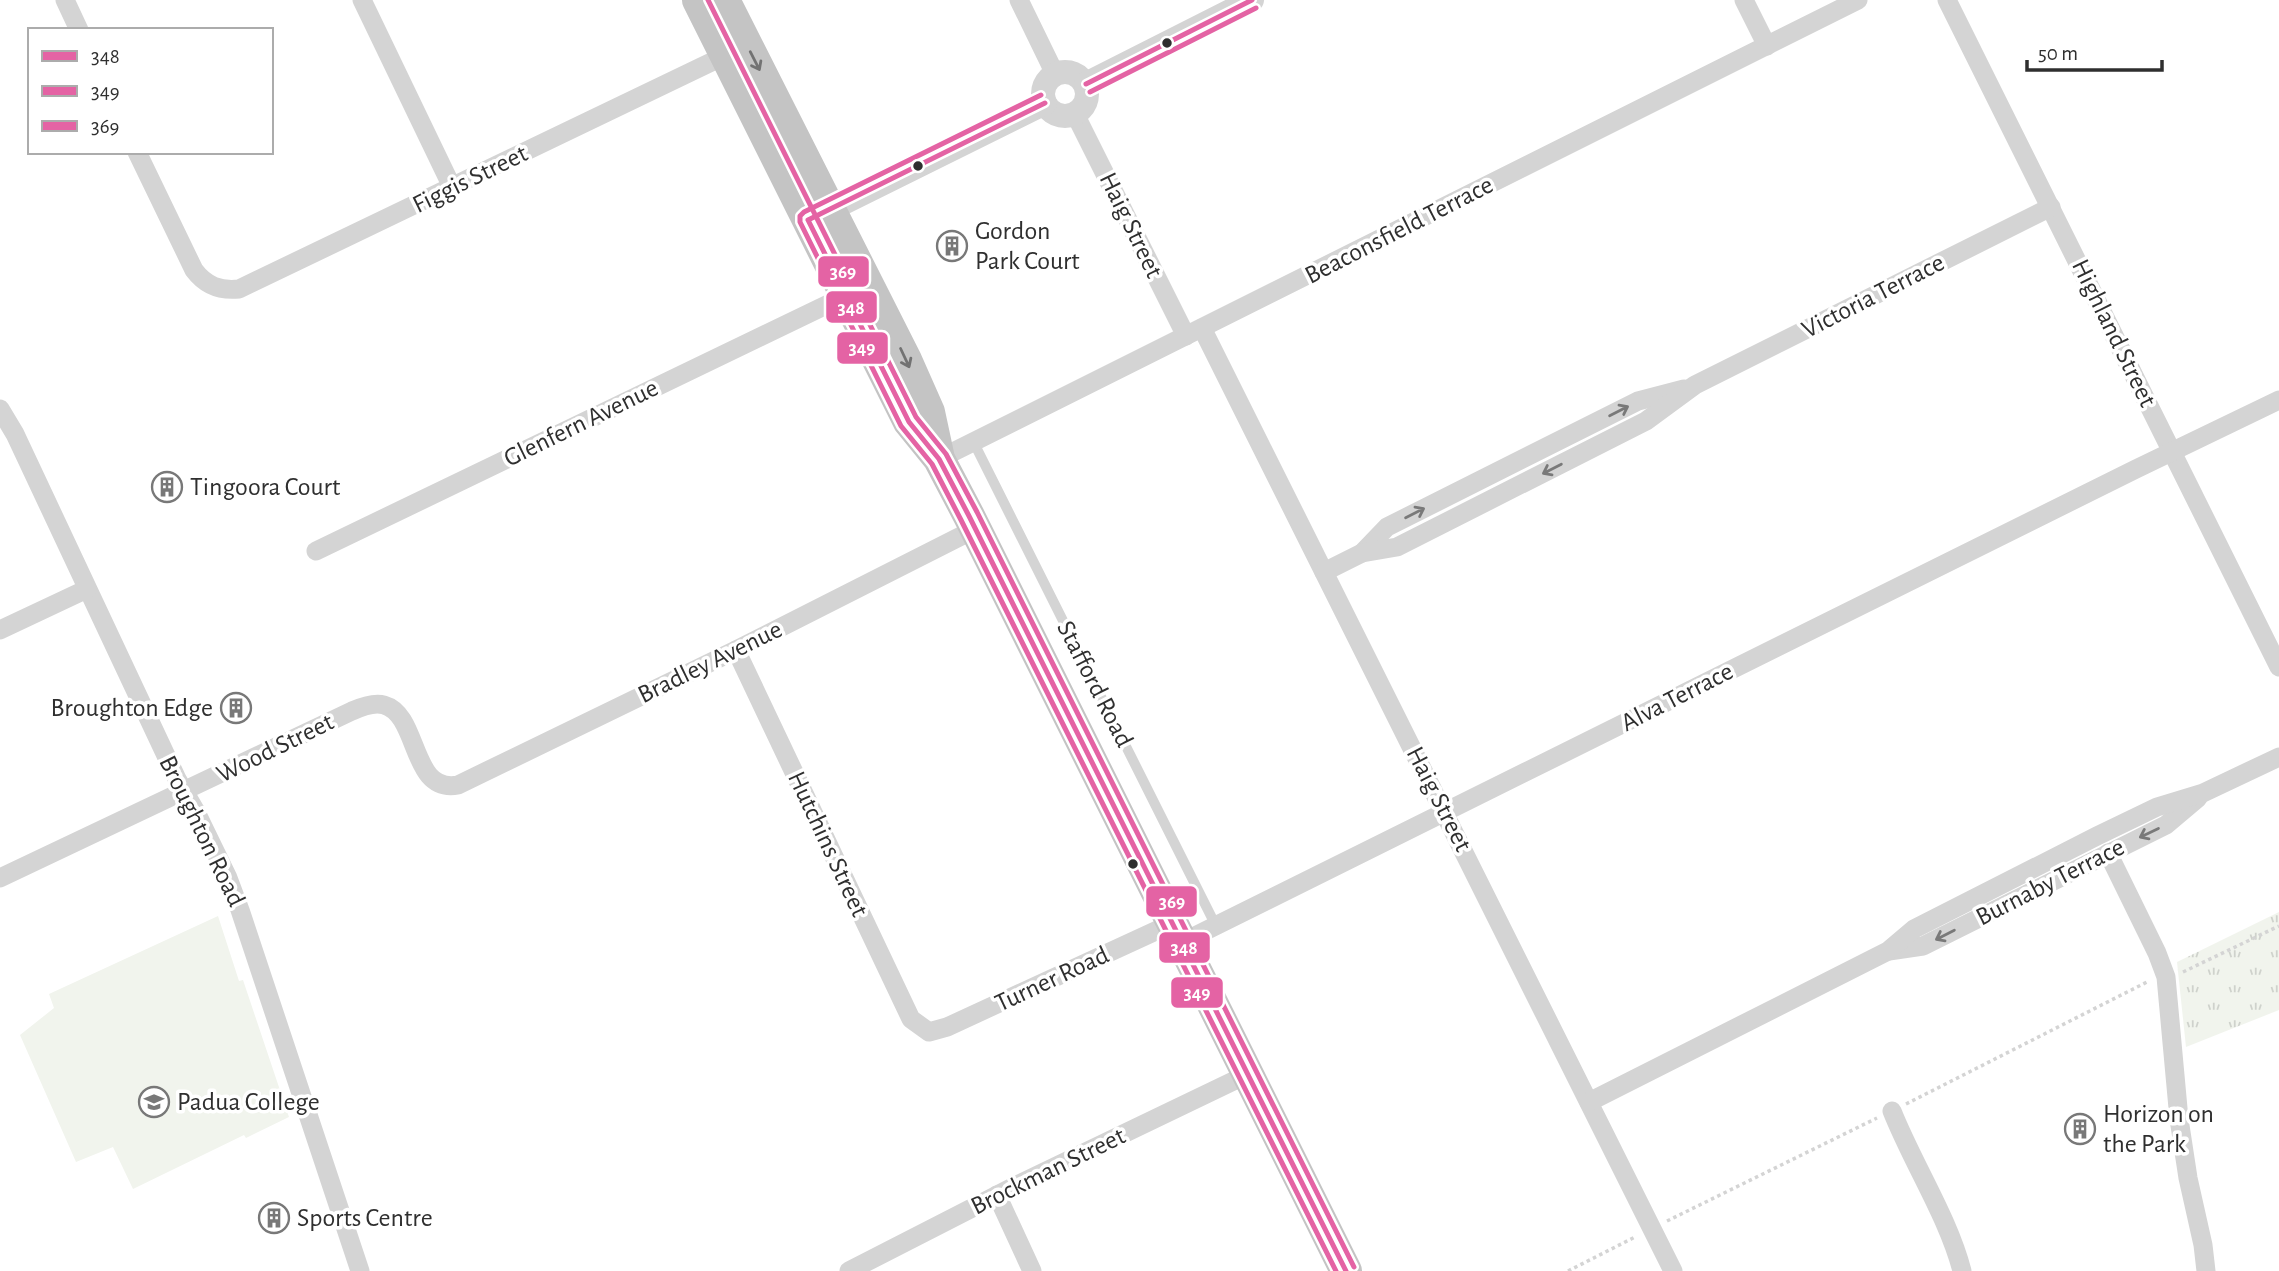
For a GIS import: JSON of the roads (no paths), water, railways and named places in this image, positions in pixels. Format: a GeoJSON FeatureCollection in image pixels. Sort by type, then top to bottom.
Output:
{"type":"FeatureCollection","features":[{"type":"Feature","properties":{"kind":"highway","name":"Stafford Road"},"geometry":{"type":"LineString","coordinates":[[698,0],[726,55],[929,412],[939,458]]}},
{"type":"Feature","properties":{"kind":"highway","name":"Stafford Road"},"geometry":{"type":"LineString","coordinates":[[724,0],[819,215],[845,296],[909,422],[939,458],[1346,1271]]}},
{"type":"Feature","properties":{"kind":"street"},"geometry":{"type":"LineString","coordinates":[[65,0],[78,28]]}},
{"type":"Feature","properties":{"kind":"street"},"geometry":{"type":"LineString","coordinates":[[362,0],[452,187]]}},
{"type":"Feature","properties":{"kind":"street"},"geometry":{"type":"LineString","coordinates":[[1019,0],[1055,74]]}},
{"type":"Feature","properties":{"kind":"street"},"geometry":{"type":"LineString","coordinates":[[1086,84],[1252,0]]}},
{"type":"Feature","properties":{"kind":"street"},"geometry":{"type":"LineString","coordinates":[[1744,0],[1767,46]]}},
{"type":"Feature","properties":{"kind":"street","name":"Beaconsfield Terrace"},"geometry":{"type":"LineString","coordinates":[[939,458],[1858,0]]}},
{"type":"Feature","properties":{"kind":"street","name":"Highland Street"},"geometry":{"type":"LineString","coordinates":[[1947,0],[2279,667]]}},
{"type":"Feature","properties":{"kind":"street","name":"Figgis Street"},"geometry":{"type":"LineString","coordinates":[[138,154],[194,270],[212,286],[225,289],[245,288],[726,55]]}},
{"type":"Feature","properties":{"kind":"street"},"geometry":{"type":"LineString","coordinates":[[1055,74],[1076,74],[1086,84],[1086,105],[1075,114],[1054,114],[1045,103],[1045,83],[1055,74]]}},
{"type":"Feature","properties":{"kind":"street"},"geometry":{"type":"LineString","coordinates":[[819,215],[1045,103]]}},
{"type":"Feature","properties":{"kind":"street","name":"Haig Street"},"geometry":{"type":"LineString","coordinates":[[1075,114],[1324,572],[1673,1271]]}},
{"type":"Feature","properties":{"kind":"street","name":"Victoria Terrace"},"geometry":{"type":"LineString","coordinates":[[1324,572],[1362,554],[1397,547],[1646,421],[1695,386],[2051,207]]}},
{"type":"Feature","properties":{"kind":"street","name":"Glenfern Avenue"},"geometry":{"type":"LineString","coordinates":[[316,551],[845,296]]}},
{"type":"Feature","properties":{"kind":"street","name":"Alva Terrace"},"geometry":{"type":"LineString","coordinates":[[1178,933],[1216,926],[2279,400]]}},
{"type":"Feature","properties":{"kind":"street","name":"Broughton Road"},"geometry":{"type":"LineString","coordinates":[[0,409],[15,435],[228,878],[360,1271]]}},
{"type":"Feature","properties":{"kind":"street","name":"Bradley Avenue"},"geometry":{"type":"LineString","coordinates":[[442,785],[452,786],[465,782],[736,650],[975,529]]}},
{"type":"Feature","properties":{"kind":"street"},"geometry":{"type":"LineString","coordinates":[[0,630],[87,589]]}},
{"type":"Feature","properties":{"kind":"street","name":"Hutchins Street"},"geometry":{"type":"LineString","coordinates":[[736,650],[911,1019],[929,1032]]}},
{"type":"Feature","properties":{"kind":"street","name":"Wood Street"},"geometry":{"type":"LineString","coordinates":[[0,878],[352,711],[377,705],[391,708],[397,714],[425,770],[432,779],[442,785]]}},
{"type":"Feature","properties":{"kind":"street","name":"Burnaby Terrace"},"geometry":{"type":"LineString","coordinates":[[1589,1102],[1888,951],[1914,929],[2085,842],[2157,807],[2203,793],[2279,757]]}},
{"type":"Feature","properties":{"kind":"street","name":"Burnaby Terrace"},"geometry":{"type":"LineString","coordinates":[[1888,951],[1923,946],[2166,825],[2203,793]]}},
{"type":"Feature","properties":{"kind":"street"},"geometry":{"type":"LineString","coordinates":[[2108,853],[2166,976],[2183,1150],[2206,1271]]}},
{"type":"Feature","properties":{"kind":"street","name":"Turner Road"},"geometry":{"type":"LineString","coordinates":[[929,1032],[1178,933]]}},
{"type":"Feature","properties":{"kind":"street","name":"Brockman Street"},"geometry":{"type":"LineString","coordinates":[[849,1271],[997,1195],[1248,1074]]}},
{"type":"Feature","properties":{"kind":"street"},"geometry":{"type":"LineString","coordinates":[[1892,1111],[1916,1168],[1946,1226],[1962,1271]]}},
{"type":"Feature","properties":{"kind":"street"},"geometry":{"type":"LineString","coordinates":[[997,1195],[1032,1271]]}},
{"type":"Feature","properties":{"kind":"lane","name":"Stafford Road"},"geometry":{"type":"LineString","coordinates":[[973,441],[1216,926]]}},
{"type":"Feature","properties":{"kind":"place","name":"Gordon Park Court"},"geometry":{"type":"Point","coordinates":[952,246]}},
{"type":"Feature","properties":{"kind":"place","name":"Tingoora Court"},"geometry":{"type":"Point","coordinates":[167,487]}},
{"type":"Feature","properties":{"kind":"place","name":"Broughton Edge"},"geometry":{"type":"Point","coordinates":[236,708]}},
{"type":"Feature","properties":{"kind":"place","name":"Padua College"},"geometry":{"type":"Point","coordinates":[154,1102]}},
{"type":"Feature","properties":{"kind":"place","name":"Horizon on the Park"},"geometry":{"type":"Point","coordinates":[2080,1129]}},
{"type":"Feature","properties":{"kind":"place","name":"Sports Centre"},"geometry":{"type":"Point","coordinates":[274,1218]}}]}
